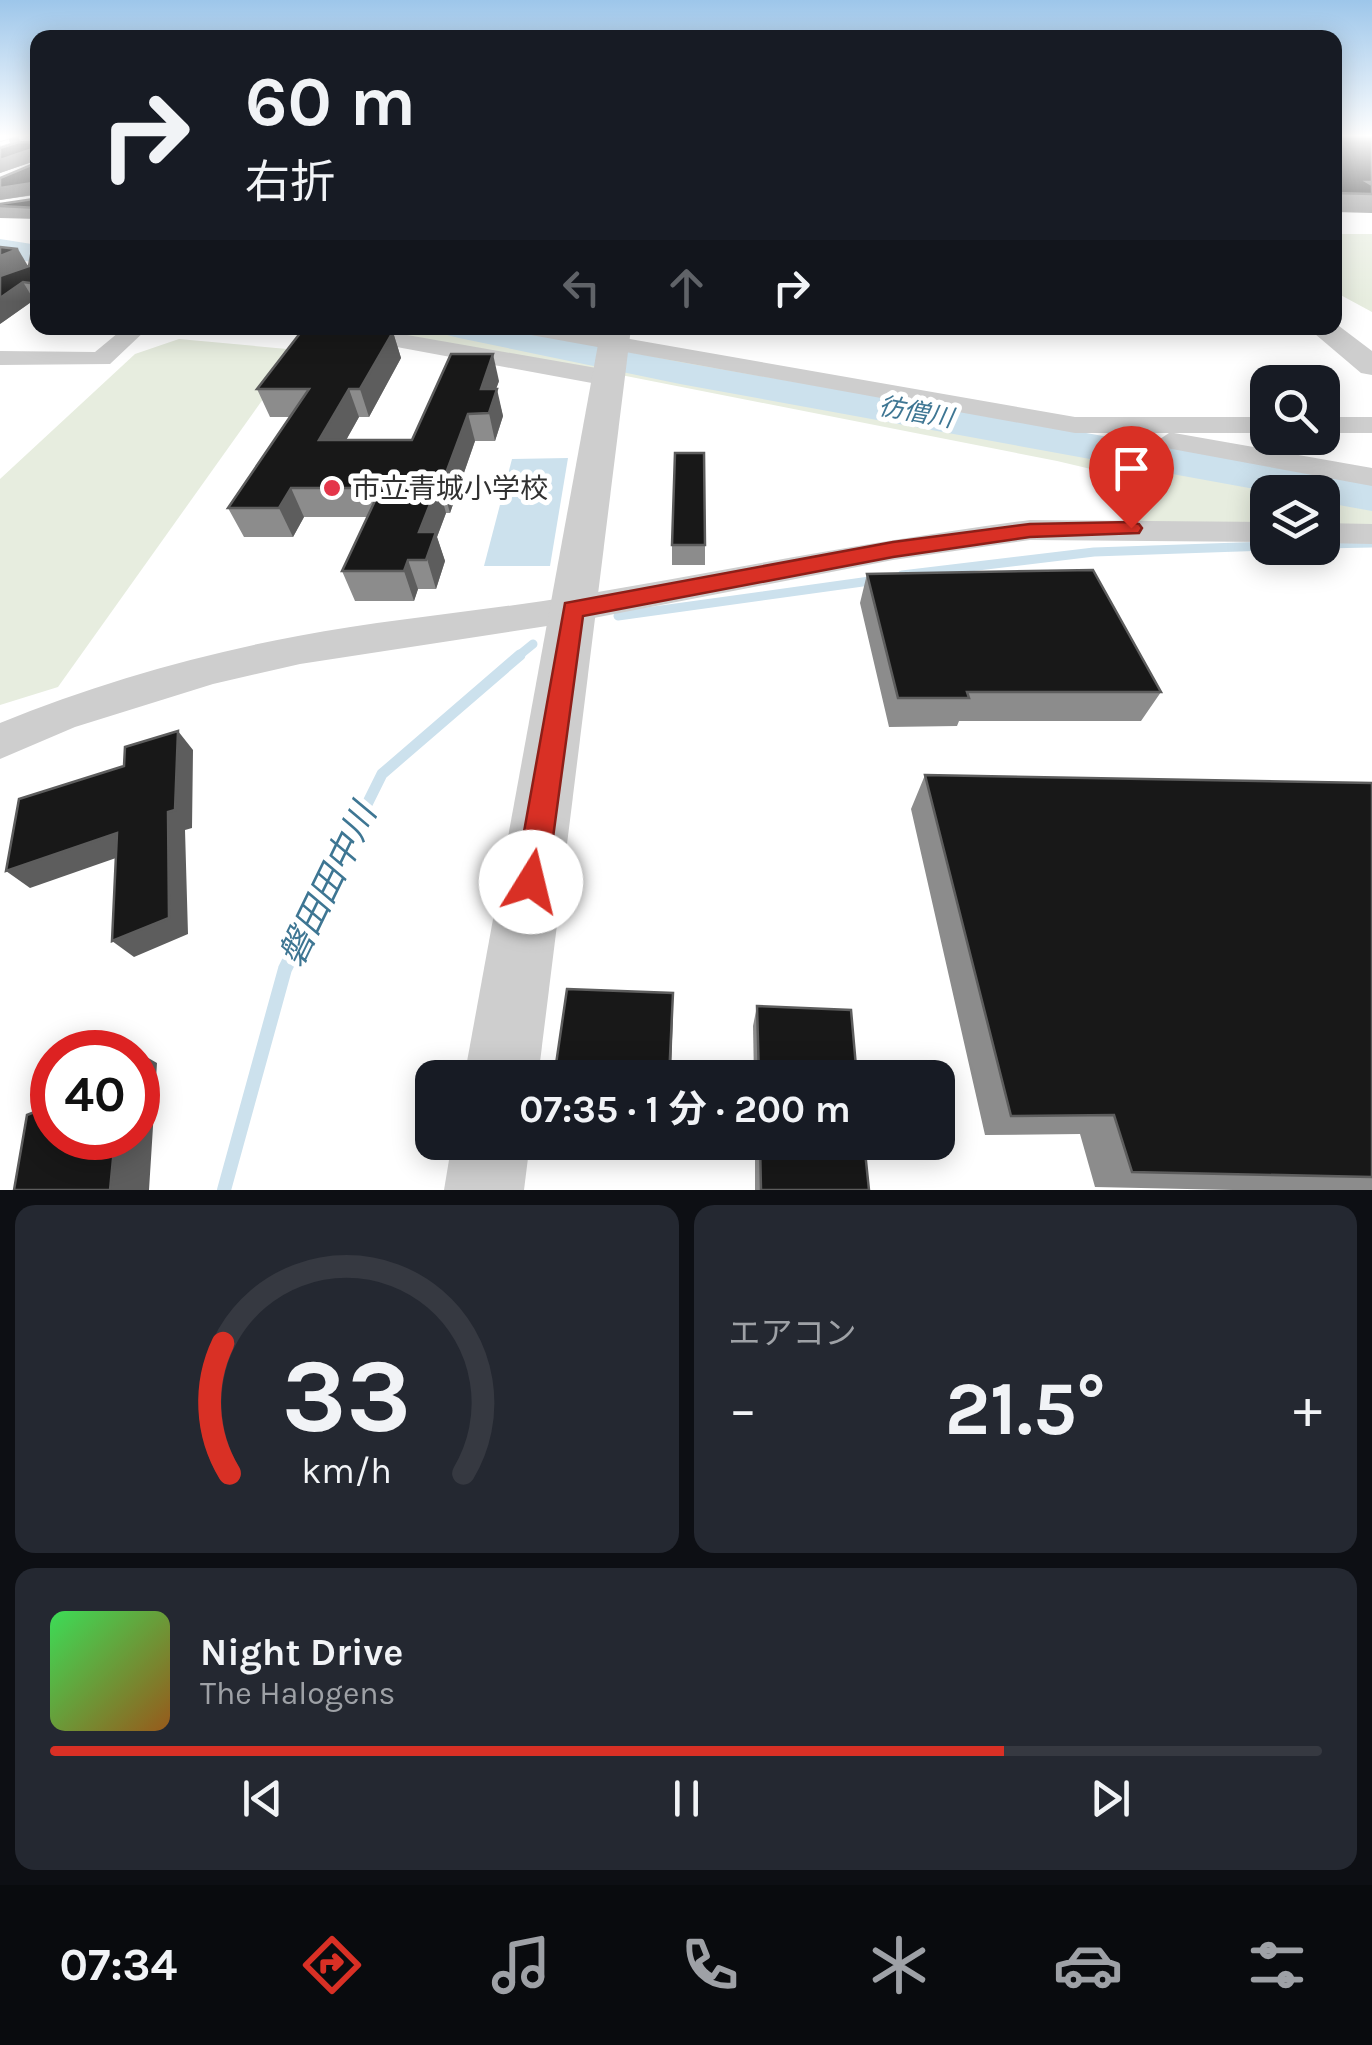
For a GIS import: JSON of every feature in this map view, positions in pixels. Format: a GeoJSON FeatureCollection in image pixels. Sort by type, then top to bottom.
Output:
{"type":"FeatureCollection","features":[{"type":"Feature","properties":{"kind":"street"},"geometry":{"type":"LineString","coordinates":[[0,358],[101,358],[129,335]]}},
{"type":"Feature","properties":{"kind":"street"},"geometry":{"type":"LineString","coordinates":[[421,335],[613,350],[1075,424],[1372,477]]}},
{"type":"Feature","properties":{"kind":"street"},"geometry":{"type":"LineString","coordinates":[[557,335],[613,350]]}},
{"type":"Feature","properties":{"kind":"street"},"geometry":{"type":"LineString","coordinates":[[1332,335],[1372,366]]}},
{"type":"Feature","properties":{"kind":"street"},"geometry":{"type":"LineString","coordinates":[[504,1060],[613,350]]}},
{"type":"Feature","properties":{"kind":"street"},"geometry":{"type":"LineString","coordinates":[[1075,424],[1250,425]]}},
{"type":"Feature","properties":{"kind":"street"},"geometry":{"type":"LineString","coordinates":[[1340,425],[1372,426]]}},
{"type":"Feature","properties":{"kind":"street"},"geometry":{"type":"LineString","coordinates":[[0,741],[64,714],[213,669],[300,650],[573,609],[893,550],[1030,530],[1250,532]]}},
{"type":"Feature","properties":{"kind":"street"},"geometry":{"type":"LineString","coordinates":[[1340,533],[1372,534]]}},
{"type":"Feature","properties":{"kind":"street"},"geometry":{"type":"LineString","coordinates":[[484,1190],[489,1160]]}},
{"type":"Feature","properties":{"kind":"shaded area"},"geometry":{"type":"Polygon","coordinates":[[[1342,234],[1372,234],[1372,312],[1342,296],[1342,234]]]}},
{"type":"Feature","properties":{"kind":"shaded area"},"geometry":{"type":"Polygon","coordinates":[[[382,335],[566,335],[994,420],[1314,475],[1250,475],[1250,526],[1137,521],[1108,473],[555,362],[382,335]]]}},
{"type":"Feature","properties":{"kind":"shaded area"},"geometry":{"type":"Polygon","coordinates":[[[179,339],[298,350],[58,687],[0,705],[0,479],[135,354],[179,339]]]}},
{"type":"Feature","properties":{"kind":"shaded area"},"geometry":{"type":"Polygon","coordinates":[[[1340,479],[1372,485],[1372,532],[1340,530],[1340,479]]]}},
{"type":"Feature","properties":{"kind":"water"},"geometry":{"type":"Polygon","coordinates":[[[568,458],[550,566],[484,566],[512,459],[568,458]]]}},
{"type":"Feature","properties":{"kind":"building"},"geometry":{"type":"Polygon","coordinates":[[[30,200],[30,208],[0,204],[30,200]]]}},
{"type":"Feature","properties":{"kind":"building"},"geometry":{"type":"Polygon","coordinates":[[[0,247],[18,249],[0,256],[0,247]]]}},
{"type":"Feature","properties":{"kind":"building"},"geometry":{"type":"Polygon","coordinates":[[[30,261],[30,283],[23,282],[0,298],[0,276],[29,266],[30,261]]]}},
{"type":"Feature","properties":{"kind":"building"},"geometry":{"type":"Polygon","coordinates":[[[299,335],[391,335],[360,389],[349,389],[319,440],[412,440],[451,354],[493,354],[481,389],[497,389],[489,413],[468,414],[419,532],[436,532],[426,560],[408,560],[404,571],[342,571],[381,488],[291,488],[279,508],[228,508],[309,389],[257,389],[299,335]]]}},
{"type":"Feature","properties":{"kind":"building"},"geometry":{"type":"Polygon","coordinates":[[[675,453],[704,453],[705,545],[672,545],[675,453]]]}},
{"type":"Feature","properties":{"kind":"building"},"geometry":{"type":"Polygon","coordinates":[[[1093,570],[1161,692],[967,692],[969,698],[898,698],[867,574],[1093,570]]]}},
{"type":"Feature","properties":{"kind":"building"},"geometry":{"type":"Polygon","coordinates":[[[178,731],[175,810],[168,812],[169,918],[112,941],[117,833],[6,871],[19,799],[124,766],[125,747],[178,731]]]}},
{"type":"Feature","properties":{"kind":"building"},"geometry":{"type":"Polygon","coordinates":[[[925,775],[1372,783],[1372,1177],[1132,1172],[1114,1115],[1011,1116],[925,775]]]}},
{"type":"Feature","properties":{"kind":"building"},"geometry":{"type":"Polygon","coordinates":[[[567,989],[673,993],[670,1060],[557,1060],[567,989]]]}},
{"type":"Feature","properties":{"kind":"building"},"geometry":{"type":"Polygon","coordinates":[[[757,1006],[851,1010],[855,1060],[758,1060],[757,1006]]]}},
{"type":"Feature","properties":{"kind":"building"},"geometry":{"type":"Polygon","coordinates":[[[30,1114],[30,1160],[113,1160],[110,1190],[14,1190],[30,1114]]]}},
{"type":"Feature","properties":{"kind":"building"},"geometry":{"type":"Polygon","coordinates":[[[760,1160],[866,1160],[869,1190],[761,1190],[760,1160]]]}},
{"type":"Feature","properties":{"kind":"waterway","name":"彷僧川"},"geometry":{"type":"LineString","coordinates":[[0,248],[30,253]]}},
{"type":"Feature","properties":{"kind":"waterway","name":"彷僧川"},"geometry":{"type":"LineString","coordinates":[[493,335],[680,373],[1372,497]]}},
{"type":"Feature","properties":{"kind":"waterway","name":"磐田田中川"},"geometry":{"type":"LineString","coordinates":[[1340,544],[1372,543]]}},
{"type":"Feature","properties":{"kind":"waterway","name":"磐田田中川"},"geometry":{"type":"LineString","coordinates":[[902,575],[1094,552],[1250,547]]}},
{"type":"Feature","properties":{"kind":"waterway","name":"磐田田中川"},"geometry":{"type":"LineString","coordinates":[[618,616],[877,580]]}},
{"type":"Feature","properties":{"kind":"waterway","name":"磐田田中川"},"geometry":{"type":"LineString","coordinates":[[517,657],[533,644]]}},
{"type":"Feature","properties":{"kind":"waterway","name":"磐田田中川"},"geometry":{"type":"LineString","coordinates":[[324,891],[382,774],[520,655]]}},
{"type":"Feature","properties":{"kind":"waterway","name":"磐田田中川"},"geometry":{"type":"LineString","coordinates":[[224,1190],[285,969],[324,891]]}},
{"type":"Feature","properties":{"kind":"place","name":"市立青城小学校"},"geometry":{"type":"Point","coordinates":[332,488]}},
{"type":"Feature","properties":{"kind":"route"},"geometry":{"type":"LineString","coordinates":[[531,882],[573,609],[893,550],[1030,530],[1131,528]]}}]}
